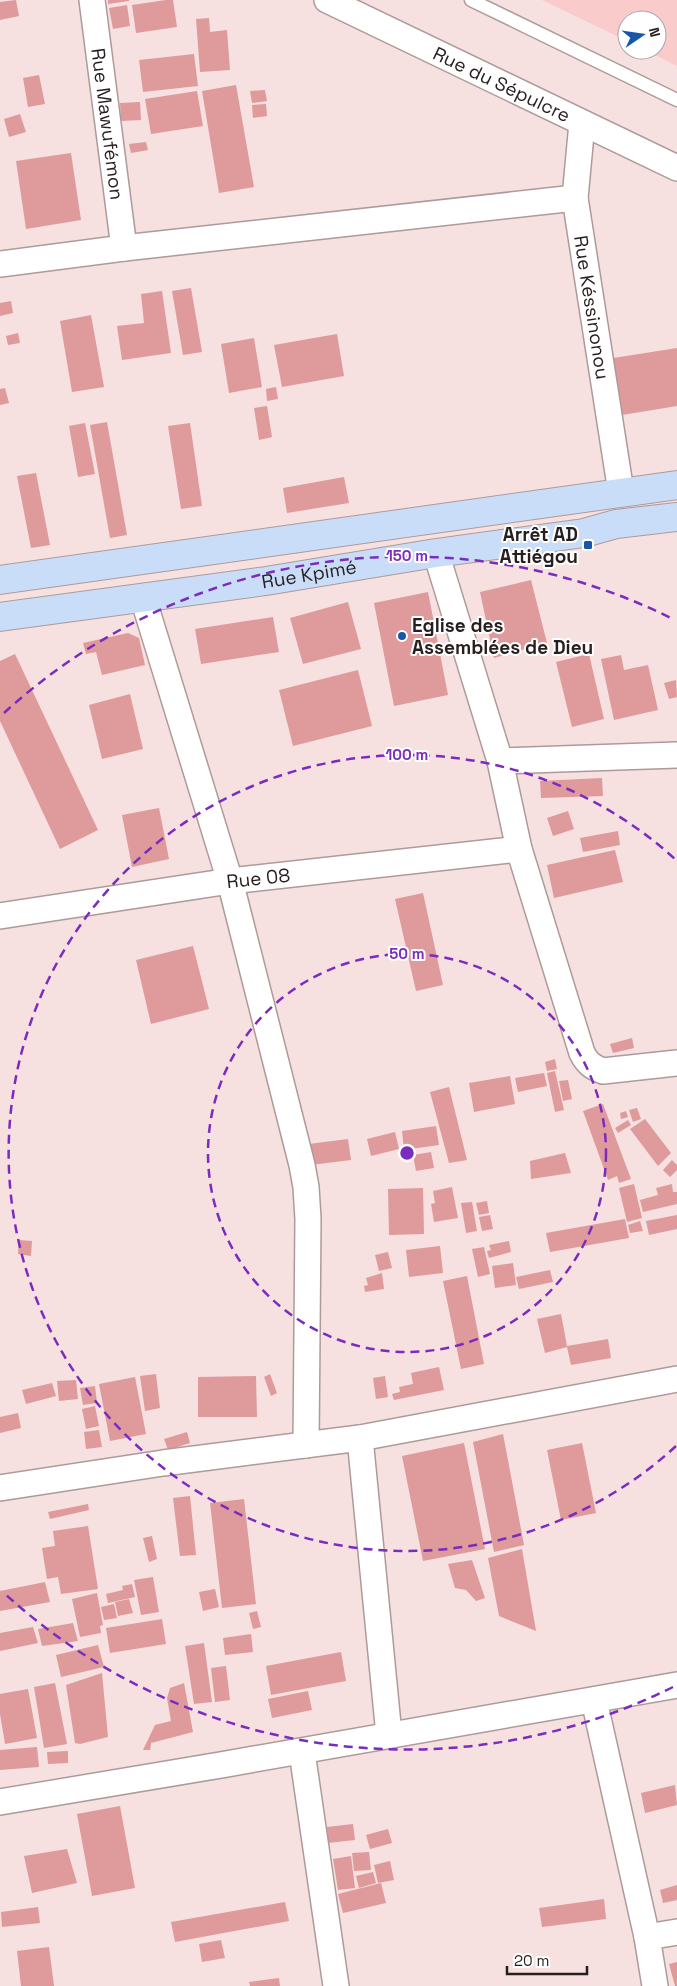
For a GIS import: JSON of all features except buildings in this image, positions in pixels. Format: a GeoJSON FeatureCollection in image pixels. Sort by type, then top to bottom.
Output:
{"type":"FeatureCollection","features":[{"type":"Feature","properties":{"kind":"main road","name":"Rue Kpimé"},"geometry":{"type":"LineString","coordinates":[[0,580],[677,485]]}},
{"type":"Feature","properties":{"kind":"main road","name":"Rue Kpimé"},"geometry":{"type":"LineString","coordinates":[[0,617],[266,581],[436,553],[584,533],[616,524],[677,518]]}},
{"type":"Feature","properties":{"kind":"street","name":"Rue Mawufémon"},"geometry":{"type":"LineString","coordinates":[[92,0],[124,248]]}},
{"type":"Feature","properties":{"kind":"street","name":"Rue du Sépulcre"},"geometry":{"type":"LineString","coordinates":[[327,0],[677,168]]}},
{"type":"Feature","properties":{"kind":"street","name":"Rue Késsinonou"},"geometry":{"type":"LineString","coordinates":[[582,123],[575,198],[621,492]]}},
{"type":"Feature","properties":{"kind":"street"},"geometry":{"type":"LineString","coordinates":[[0,264],[124,248],[575,198]]}},
{"type":"Feature","properties":{"kind":"street"},"geometry":{"type":"LineString","coordinates":[[436,553],[500,761],[519,849],[586,1061],[593,1067],[603,1071],[677,1063]]}},
{"type":"Feature","properties":{"kind":"street"},"geometry":{"type":"LineString","coordinates":[[143,598],[230,881],[297,1143],[306,1187],[308,1219],[306,1445]]}},
{"type":"Feature","properties":{"kind":"street"},"geometry":{"type":"LineString","coordinates":[[500,761],[677,755]]}},
{"type":"Feature","properties":{"kind":"street","name":"Rue 08"},"geometry":{"type":"LineString","coordinates":[[0,916],[230,881],[519,849]]}},
{"type":"Feature","properties":{"kind":"street"},"geometry":{"type":"LineString","coordinates":[[0,1488],[163,1463],[360,1438],[677,1379]]}},
{"type":"Feature","properties":{"kind":"street"},"geometry":{"type":"LineString","coordinates":[[360,1438],[389,1735]]}},
{"type":"Feature","properties":{"kind":"street"},"geometry":{"type":"LineString","coordinates":[[0,1802],[302,1752],[677,1685]]}},
{"type":"Feature","properties":{"kind":"street"},"geometry":{"type":"LineString","coordinates":[[594,1700],[647,1937],[655,1986]]}},
{"type":"Feature","properties":{"kind":"street"},"geometry":{"type":"LineString","coordinates":[[302,1752],[336,1986]]}},
{"type":"Feature","properties":{"kind":"street"},"geometry":{"type":"LineString","coordinates":[[647,1937],[677,1932]]}},
{"type":"Feature","properties":{"kind":"lane"},"geometry":{"type":"LineString","coordinates":[[471,0],[677,100]]}},
{"type":"Feature","properties":{"kind":"shaded area"},"geometry":{"type":"Polygon","coordinates":[[[542,0],[677,0],[677,66],[665,60],[667,60],[667,10],[617,10],[617,36],[542,0]]]}},
{"type":"Feature","properties":{"kind":"place","name":"Arrêt AD Attiégou"},"geometry":{"type":"Point","coordinates":[588,545]}},
{"type":"Feature","properties":{"kind":"place","name":"Eglise des Assemblées de Dieu"},"geometry":{"type":"Point","coordinates":[402,636]}}]}
